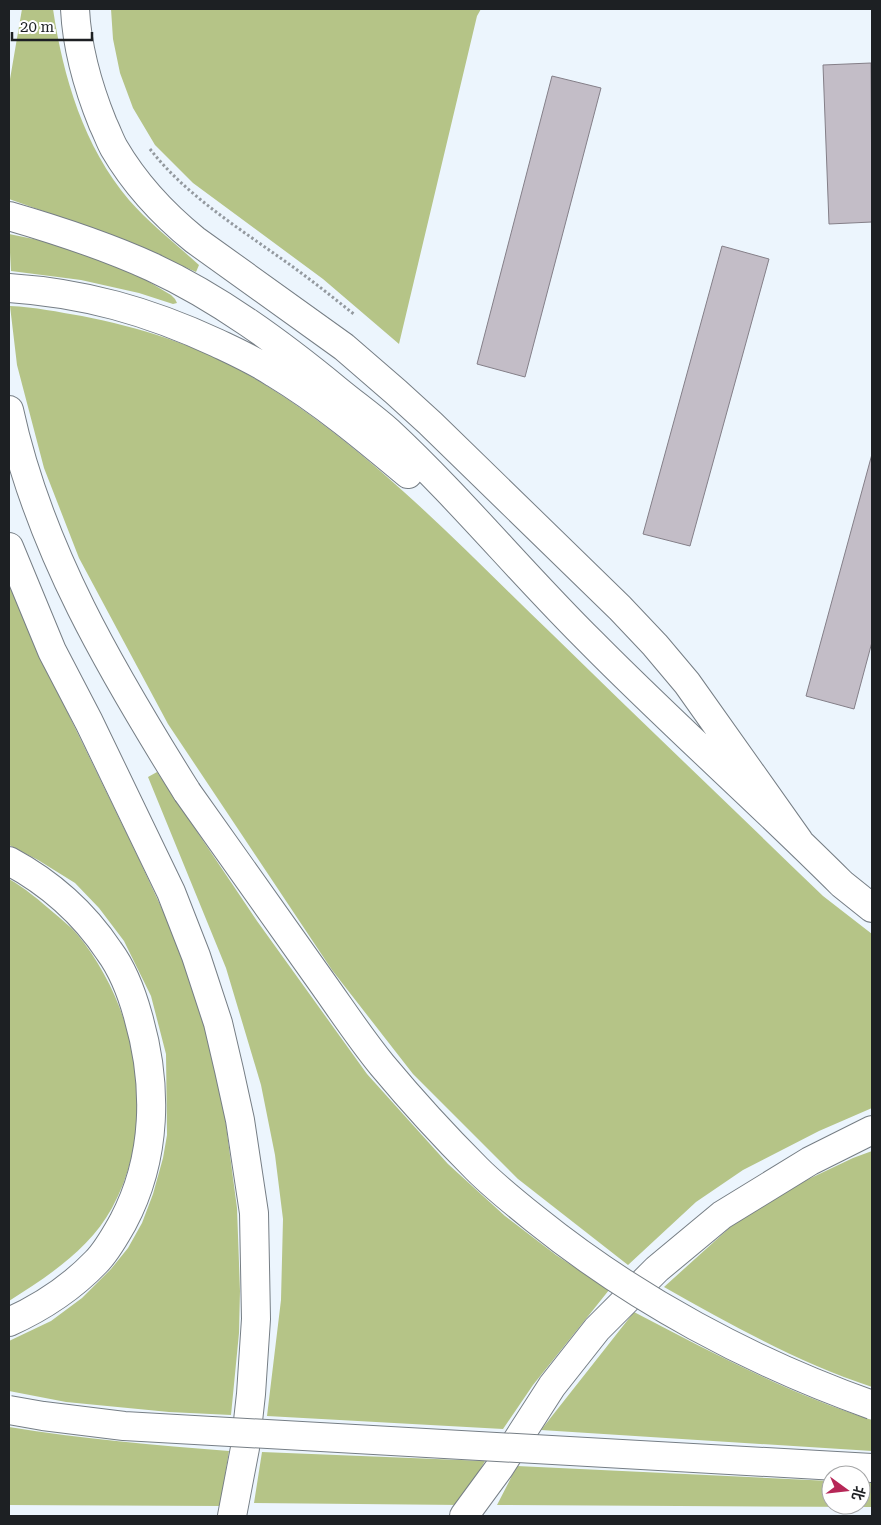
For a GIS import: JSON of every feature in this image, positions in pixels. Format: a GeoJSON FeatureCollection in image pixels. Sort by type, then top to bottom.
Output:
{"type":"FeatureCollection","features":[{"type":"Feature","properties":{"kind":"highway"},"geometry":{"type":"LineString","coordinates":[[75,9],[76,27],[82,58],[94,100],[113,147],[148,195],[173,222],[230,266],[344,347],[430,423],[582,571],[655,645],[687,683],[799,841]]}},
{"type":"Feature","properties":{"kind":"highway"},"geometry":{"type":"LineString","coordinates":[[9,216],[73,236],[154,268],[198,292],[271,339],[314,370],[387,430],[470,512],[551,601]]}},
{"type":"Feature","properties":{"kind":"highway"},"geometry":{"type":"LineString","coordinates":[[9,288],[42,290],[79,296],[157,317],[243,355],[274,372],[345,422],[440,501],[551,601],[842,884],[872,908]]}},
{"type":"Feature","properties":{"kind":"highway"},"geometry":{"type":"LineString","coordinates":[[9,410],[30,488],[62,570],[132,704],[187,792],[381,1064],[428,1118],[480,1172],[562,1240],[594,1263],[716,1336],[825,1387],[872,1405]]}},
{"type":"Feature","properties":{"kind":"highway"},"geometry":{"type":"LineString","coordinates":[[9,548],[52,652],[89,722],[172,892],[210,998],[227,1060],[240,1120],[254,1213],[256,1319],[252,1394],[232,1516]]}},
{"type":"Feature","properties":{"kind":"highway"},"geometry":{"type":"LineString","coordinates":[[9,861],[33,874],[55,890],[91,925],[110,952],[125,978],[134,1003],[146,1044],[152,1089],[152,1120],[148,1153],[139,1186],[115,1237],[96,1262],[74,1281],[49,1300],[9,1322]]}},
{"type":"Feature","properties":{"kind":"highway"},"geometry":{"type":"LineString","coordinates":[[464,1516],[500,1466],[552,1386],[597,1329],[657,1269],[722,1215],[810,1161],[872,1130]]}},
{"type":"Feature","properties":{"kind":"highway"},"geometry":{"type":"LineString","coordinates":[[9,1410],[124,1426],[872,1468]]}},
{"type":"Feature","properties":{"kind":"path"},"geometry":{"type":"LineString","coordinates":[[145,143],[157,158],[190,189],[237,227],[304,275],[355,315]]}},
{"type":"Feature","properties":{"kind":"green space"},"geometry":{"type":"Polygon","coordinates":[[[22,9],[53,9],[57,35],[70,85],[88,134],[100,157],[113,179],[137,209],[199,265],[196,272],[122,239],[9,199],[9,85],[22,9]]]}},
{"type":"Feature","properties":{"kind":"green space"},"geometry":{"type":"Polygon","coordinates":[[[111,9],[481,9],[477,16],[399,344],[323,279],[193,183],[155,145],[133,108],[120,73],[113,39],[111,9]]]}},
{"type":"Feature","properties":{"kind":"green space"},"geometry":{"type":"Polygon","coordinates":[[[9,234],[53,243],[129,270],[171,295],[177,303],[173,304],[139,293],[81,280],[11,271],[9,234]]]}},
{"type":"Feature","properties":{"kind":"green space"},"geometry":{"type":"Polygon","coordinates":[[[10,306],[55,311],[125,326],[167,338],[228,364],[289,401],[330,430],[369,461],[444,529],[823,896],[872,934],[872,1108],[819,1131],[743,1170],[696,1202],[628,1265],[518,1179],[413,1074],[332,970],[168,724],[79,558],[44,468],[17,365],[10,306]]]}},
{"type":"Feature","properties":{"kind":"green space"},"geometry":{"type":"Polygon","coordinates":[[[9,579],[61,699],[188,965],[209,1039],[224,1110],[237,1208],[240,1291],[239,1333],[231,1415],[169,1412],[66,1402],[9,1391],[9,1341],[51,1321],[82,1298],[111,1269],[128,1248],[142,1223],[153,1194],[167,1135],[166,1054],[151,996],[124,941],[99,908],[75,883],[9,845],[9,579]]]}},
{"type":"Feature","properties":{"kind":"green space"},"geometry":{"type":"Polygon","coordinates":[[[157,772],[257,921],[367,1074],[448,1164],[505,1216],[556,1255],[609,1290],[533,1385],[503,1429],[267,1416],[281,1300],[283,1219],[275,1155],[261,1085],[226,968],[148,777],[157,772]]]}},
{"type":"Feature","properties":{"kind":"green space"},"geometry":{"type":"Polygon","coordinates":[[[9,879],[21,886],[72,928],[98,963],[115,996],[127,1031],[135,1066],[138,1103],[135,1139],[126,1175],[112,1208],[103,1223],[80,1249],[53,1272],[9,1301],[9,879]]]}},
{"type":"Feature","properties":{"kind":"green space"},"geometry":{"type":"Polygon","coordinates":[[[872,1151],[872,1387],[792,1355],[664,1287],[737,1221],[794,1186],[872,1151]]]}},
{"type":"Feature","properties":{"kind":"green space"},"geometry":{"type":"Polygon","coordinates":[[[634,1312],[721,1357],[781,1385],[841,1410],[872,1420],[872,1451],[541,1430],[634,1312]]]}},
{"type":"Feature","properties":{"kind":"green space"},"geometry":{"type":"Polygon","coordinates":[[[9,1427],[146,1444],[229,1451],[220,1506],[9,1505],[9,1427]]]}},
{"type":"Feature","properties":{"kind":"green space"},"geometry":{"type":"Polygon","coordinates":[[[262,1452],[485,1461],[461,1505],[254,1503],[262,1452]]]}},
{"type":"Feature","properties":{"kind":"green space"},"geometry":{"type":"Polygon","coordinates":[[[517,1466],[821,1481],[821,1507],[497,1505],[517,1466]]]}},
{"type":"Feature","properties":{"kind":"green space"},"geometry":{"type":"Polygon","coordinates":[[[871,1483],[872,1483],[871,1507],[871,1483]]]}},
{"type":"Feature","properties":{"kind":"building"},"geometry":{"type":"Polygon","coordinates":[[[871,63],[872,222],[829,224],[823,65],[871,63]]]}},
{"type":"Feature","properties":{"kind":"building"},"geometry":{"type":"Polygon","coordinates":[[[552,76],[601,88],[525,377],[477,364],[552,76]]]}},
{"type":"Feature","properties":{"kind":"building"},"geometry":{"type":"Polygon","coordinates":[[[722,246],[769,259],[690,546],[643,534],[722,246]]]}},
{"type":"Feature","properties":{"kind":"building"},"geometry":{"type":"Polygon","coordinates":[[[872,454],[872,642],[854,709],[806,696],[872,454]]]}}]}
